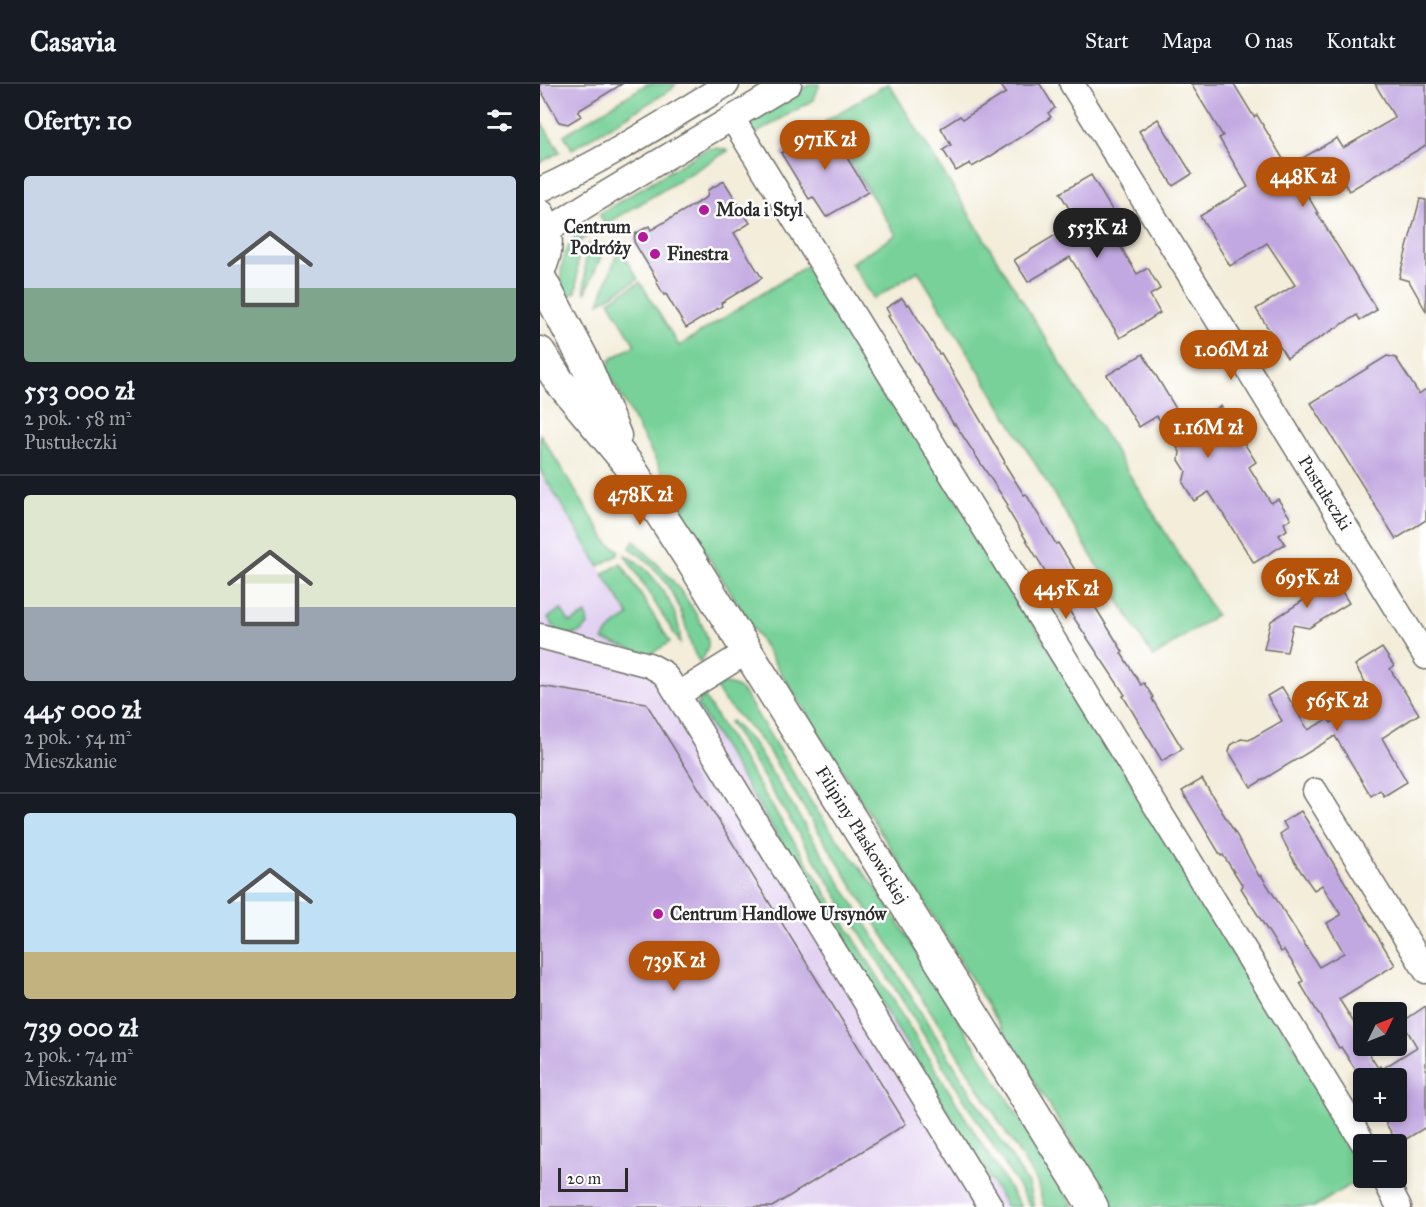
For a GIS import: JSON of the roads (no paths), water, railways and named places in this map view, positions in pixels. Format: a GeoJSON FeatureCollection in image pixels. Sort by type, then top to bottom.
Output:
{"type":"FeatureCollection","features":[{"type":"Feature","properties":{"kind":"main road"},"geometry":{"type":"LineString","coordinates":[[540,269],[547,246],[543,223]]}},
{"type":"Feature","properties":{"kind":"main road","name":"Filipiny Płaskowickiej"},"geometry":{"type":"LineString","coordinates":[[540,277],[584,360],[628,464]]}},
{"type":"Feature","properties":{"kind":"main road","name":"Filipiny Płaskowickiej"},"geometry":{"type":"LineString","coordinates":[[540,352],[559,381],[628,464],[748,651],[1093,1207]]}},
{"type":"Feature","properties":{"kind":"street"},"geometry":{"type":"LineString","coordinates":[[540,190],[586,167],[699,91],[727,84]]}},
{"type":"Feature","properties":{"kind":"street"},"geometry":{"type":"LineString","coordinates":[[543,223],[585,206],[789,84]]}},
{"type":"Feature","properties":{"kind":"street","name":"Pustułeczki"},"geometry":{"type":"LineString","coordinates":[[1072,84],[1426,657]]}},
{"type":"Feature","properties":{"kind":"street"},"geometry":{"type":"LineString","coordinates":[[732,118],[1358,1134]]}},
{"type":"Feature","properties":{"kind":"street"},"geometry":{"type":"LineString","coordinates":[[540,636],[649,665],[662,672],[679,694],[991,1207]]}},
{"type":"Feature","properties":{"kind":"street"},"geometry":{"type":"LineString","coordinates":[[679,694],[748,651]]}},
{"type":"Feature","properties":{"kind":"street"},"geometry":{"type":"LineString","coordinates":[[1316,790],[1426,971]]}},
{"type":"Feature","properties":{"kind":"street"},"geometry":{"type":"LineString","coordinates":[[1389,1188],[1399,1207]]}},
{"type":"Feature","properties":{"kind":"place","name":"Moda i Styl"},"geometry":{"type":"Point","coordinates":[704,210]}},
{"type":"Feature","properties":{"kind":"place","name":"Centrum Podróży"},"geometry":{"type":"Point","coordinates":[643,237]}},
{"type":"Feature","properties":{"kind":"place","name":"Finestra"},"geometry":{"type":"Point","coordinates":[655,254]}},
{"type":"Feature","properties":{"kind":"place","name":"Centrum Handlowe Ursynów"},"geometry":{"type":"Point","coordinates":[658,914]}}]}
